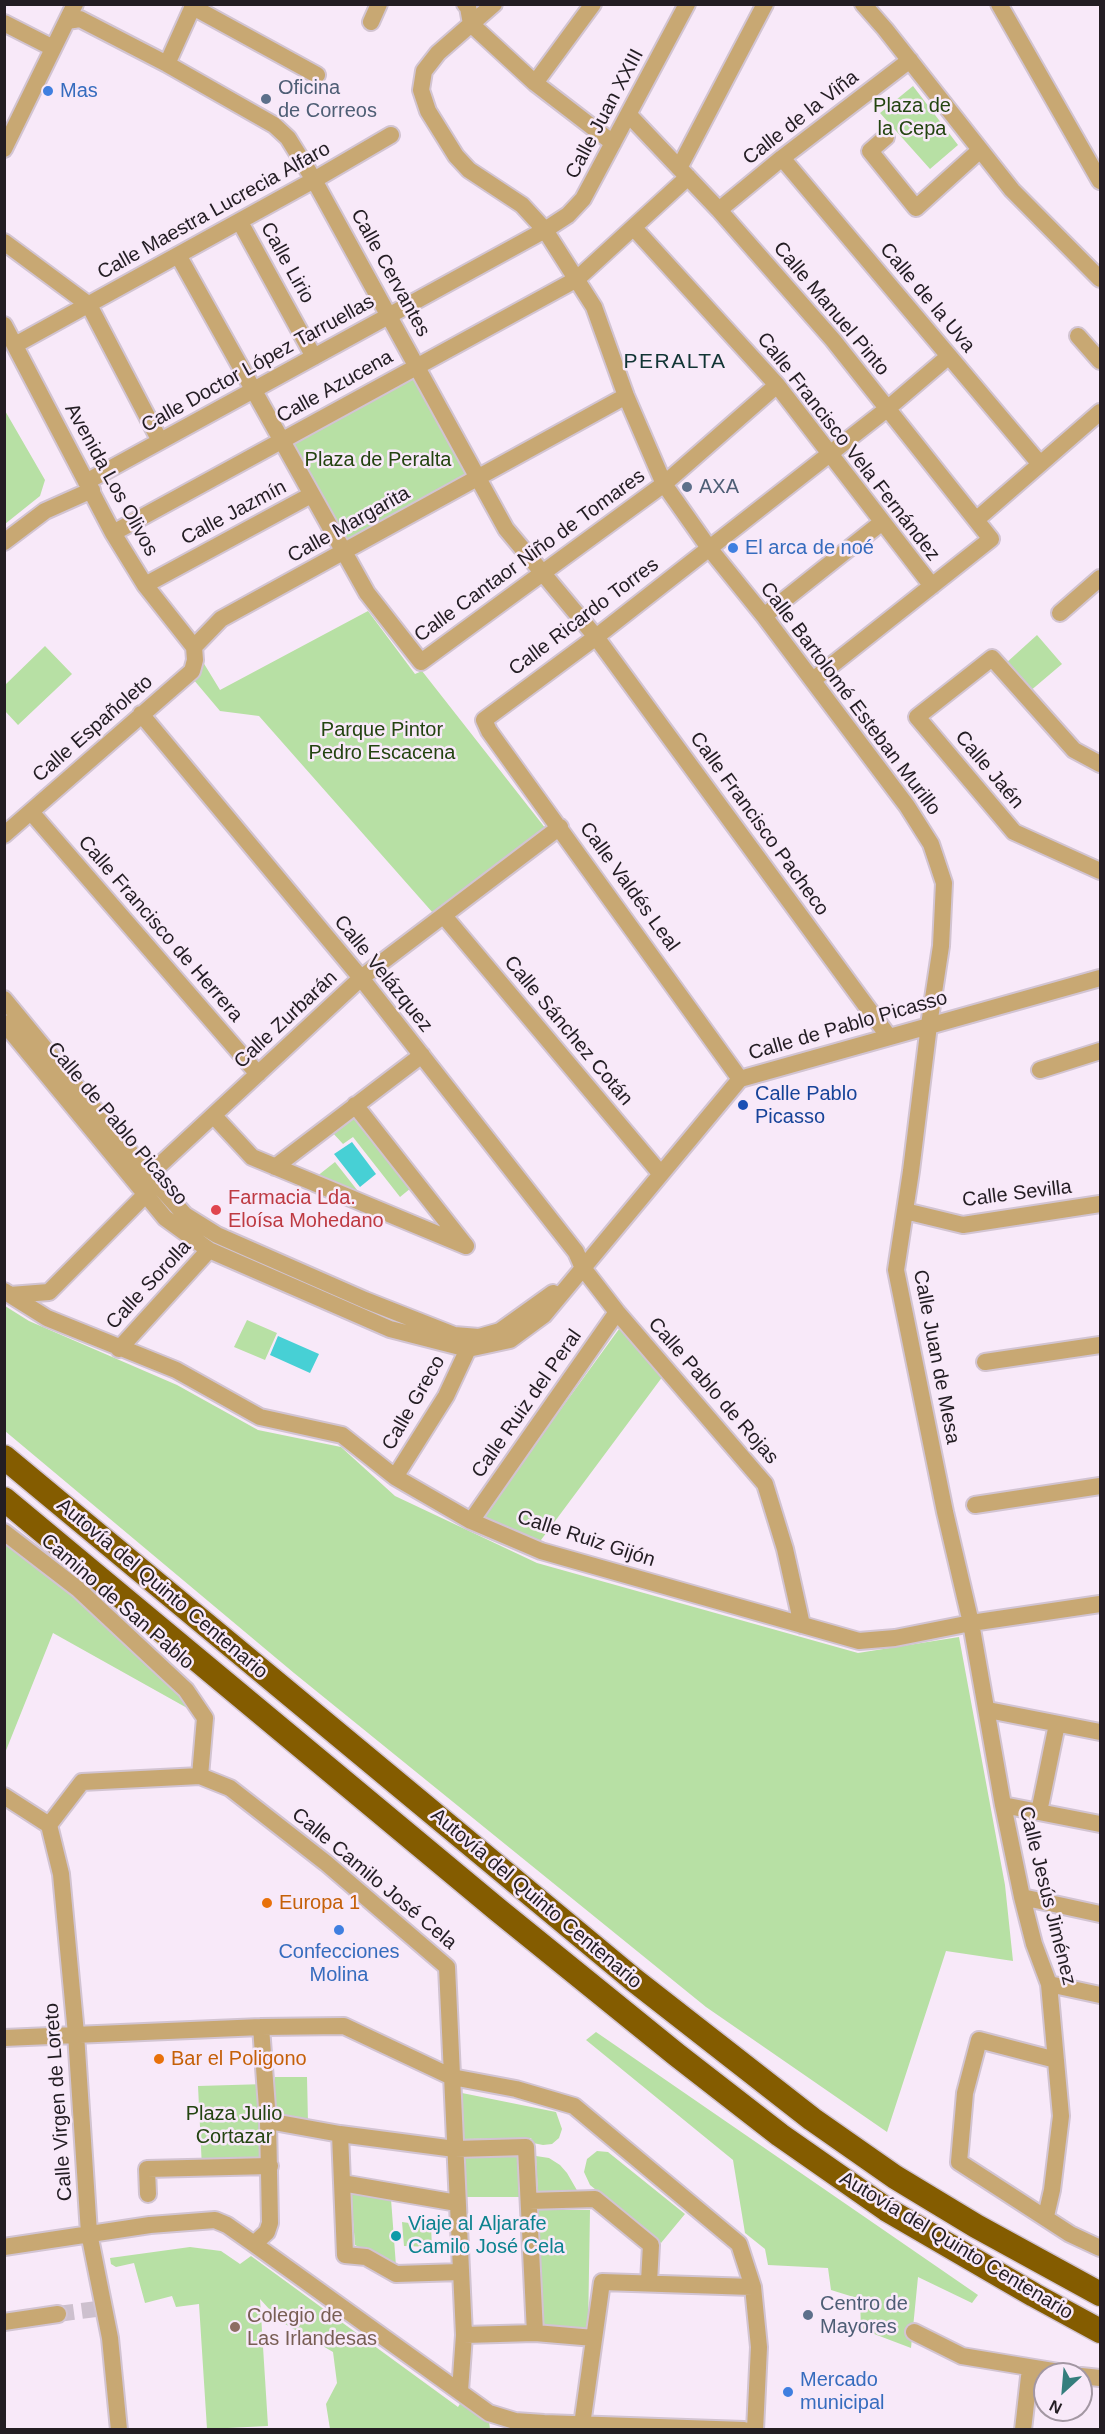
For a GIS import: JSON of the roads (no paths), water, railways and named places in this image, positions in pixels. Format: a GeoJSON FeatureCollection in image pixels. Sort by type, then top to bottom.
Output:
{"type":"FeatureCollection","features":[{"type":"Feature","properties":{"kind":"highway","name":"Autovía del Quinto Centenario"},"geometry":{"type":"LineString","coordinates":[[4,1457],[625,1973],[812,2119],[895,2177],[986,2232],[1101,2294]]}},
{"type":"Feature","properties":{"kind":"highway","name":"Autovía del Quinto Centenario"},"geometry":{"type":"LineString","coordinates":[[4,1498],[498,1910],[677,2055],[780,2134],[886,2209],[1101,2331]]}},
{"type":"Feature","properties":{"kind":"street"},"geometry":{"type":"LineString","coordinates":[[4,149],[75,4]]}},
{"type":"Feature","properties":{"kind":"street"},"geometry":{"type":"LineString","coordinates":[[371,22],[379,4]]}},
{"type":"Feature","properties":{"kind":"street"},"geometry":{"type":"LineString","coordinates":[[465,4],[468,7],[471,24],[535,83],[613,143]]}},
{"type":"Feature","properties":{"kind":"street","name":"Calle Bartolomé Esteban Murillo"},"geometry":{"type":"LineString","coordinates":[[494,4],[438,53],[424,71],[421,90],[428,111],[456,156],[469,170],[522,205],[545,230],[594,307],[626,396],[664,483],[709,548],[764,616],[907,806],[931,844],[944,883],[941,946],[929,1025]]}},
{"type":"Feature","properties":{"kind":"street"},"geometry":{"type":"LineString","coordinates":[[535,83],[593,4]]}},
{"type":"Feature","properties":{"kind":"street","name":"Calle Juan XXIII"},"geometry":{"type":"LineString","coordinates":[[545,230],[568,215],[583,199],[687,4]]}},
{"type":"Feature","properties":{"kind":"street","name":"Calle Azucena"},"geometry":{"type":"LineString","coordinates":[[113,533],[577,279],[634,228],[684,172],[765,4]]}},
{"type":"Feature","properties":{"kind":"street"},"geometry":{"type":"LineString","coordinates":[[863,4],[1012,190],[1097,270]]}},
{"type":"Feature","properties":{"kind":"street"},"geometry":{"type":"LineString","coordinates":[[999,4],[1101,182]]}},
{"type":"Feature","properties":{"kind":"street"},"geometry":{"type":"LineString","coordinates":[[167,64],[193,6],[317,75]]}},
{"type":"Feature","properties":{"kind":"street","name":"Calle Cervantes"},"geometry":{"type":"LineString","coordinates":[[67,21],[80,19],[167,64],[274,124],[288,138],[314,180],[506,529],[596,637]]}},
{"type":"Feature","properties":{"kind":"street"},"geometry":{"type":"LineString","coordinates":[[4,24],[53,48]]}},
{"type":"Feature","properties":{"kind":"street","name":"Calle de la Viña"},"geometry":{"type":"LineString","coordinates":[[719,210],[782,158],[910,60]]}},
{"type":"Feature","properties":{"kind":"street","name":"Calle Manuel Pinto"},"geometry":{"type":"LineString","coordinates":[[629,115],[719,210],[833,340],[991,539],[932,586]]}},
{"type":"Feature","properties":{"kind":"street","name":"Calle Maestra Lucrecia Alfaro"},"geometry":{"type":"LineString","coordinates":[[15,345],[240,222],[391,135]]}},
{"type":"Feature","properties":{"kind":"street"},"geometry":{"type":"LineString","coordinates":[[886,137],[870,151],[916,208],[979,151]]}},
{"type":"Feature","properties":{"kind":"street","name":"Calle de la Uva"},"geometry":{"type":"LineString","coordinates":[[782,158],[1040,464]]}},
{"type":"Feature","properties":{"kind":"street","name":"Calle Lirio"},"geometry":{"type":"LineString","coordinates":[[240,222],[314,357]]}},
{"type":"Feature","properties":{"kind":"street","name":"Calle Francisco Vela Fernández"},"geometry":{"type":"LineString","coordinates":[[634,228],[777,385],[881,523],[932,586]]}},
{"type":"Feature","properties":{"kind":"street","name":"Calle Doctor López Tarruellas"},"geometry":{"type":"LineString","coordinates":[[4,542],[45,511],[160,441],[545,230]]}},
{"type":"Feature","properties":{"kind":"street"},"geometry":{"type":"LineString","coordinates":[[4,242],[89,305],[160,441]]}},
{"type":"Feature","properties":{"kind":"street"},"geometry":{"type":"LineString","coordinates":[[178,255],[343,553]]}},
{"type":"Feature","properties":{"kind":"street","name":"Avenida Los Olivos"},"geometry":{"type":"LineString","coordinates":[[4,324],[113,533],[145,585],[194,647]]}},
{"type":"Feature","properties":{"kind":"street"},"geometry":{"type":"LineString","coordinates":[[1078,336],[1101,361]]}},
{"type":"Feature","properties":{"kind":"street","name":"Calle Ricardo Torres"},"geometry":{"type":"LineString","coordinates":[[484,720],[596,637],[887,409],[949,356]]}},
{"type":"Feature","properties":{"kind":"street","name":"Calle Cantaor Niño de Tomares"},"geometry":{"type":"LineString","coordinates":[[343,553],[367,593],[421,662],[664,483],[777,385]]}},
{"type":"Feature","properties":{"kind":"street","name":"Calle Margarita"},"geometry":{"type":"LineString","coordinates":[[194,647],[220,619],[626,396]]}},
{"type":"Feature","properties":{"kind":"street"},"geometry":{"type":"LineString","coordinates":[[976,520],[1101,412]]}},
{"type":"Feature","properties":{"kind":"street","name":"Calle Jazmín"},"geometry":{"type":"LineString","coordinates":[[145,585],[312,495]]}},
{"type":"Feature","properties":{"kind":"street"},"geometry":{"type":"LineString","coordinates":[[764,616],[881,523]]}},
{"type":"Feature","properties":{"kind":"street"},"geometry":{"type":"LineString","coordinates":[[1060,613],[1101,578]]}},
{"type":"Feature","properties":{"kind":"street"},"geometry":{"type":"LineString","coordinates":[[813,680],[932,586]]}},
{"type":"Feature","properties":{"kind":"street","name":"Calle Francisco Pacheco"},"geometry":{"type":"LineString","coordinates":[[596,637],[889,1037]]}},
{"type":"Feature","properties":{"kind":"street","name":"Calle Españoleto"},"geometry":{"type":"LineString","coordinates":[[4,835],[192,671],[195,660],[194,647]]}},
{"type":"Feature","properties":{"kind":"street","name":"Calle Jaén"},"geometry":{"type":"LineString","coordinates":[[1101,764],[1074,750],[992,658],[917,717],[1014,832],[1101,871]]}},
{"type":"Feature","properties":{"kind":"street","name":"Calle Velázquez"},"geometry":{"type":"LineString","coordinates":[[141,714],[361,978],[576,1252],[583,1268]]}},
{"type":"Feature","properties":{"kind":"street","name":"Calle Valdés Leal"},"geometry":{"type":"LineString","coordinates":[[484,720],[489,731],[740,1079]]}},
{"type":"Feature","properties":{"kind":"street","name":"Calle Francisco de Herrera"},"geometry":{"type":"LineString","coordinates":[[31,812],[258,1074]]}},
{"type":"Feature","properties":{"kind":"street","name":"Calle Zurbarán"},"geometry":{"type":"LineString","coordinates":[[149,1175],[361,978],[560,827]]}},
{"type":"Feature","properties":{"kind":"street","name":"Calle Sánchez Cotán"},"geometry":{"type":"LineString","coordinates":[[444,916],[660,1173]]}},
{"type":"Feature","properties":{"kind":"street","name":"Calle de Pablo Picasso"},"geometry":{"type":"LineString","coordinates":[[4,1023],[165,1218],[209,1250],[390,1329],[468,1349],[510,1340],[544,1315],[740,1079],[1101,978]]}},
{"type":"Feature","properties":{"kind":"street","name":"Calle de Pablo Picasso"},"geometry":{"type":"LineString","coordinates":[[4,999],[149,1175],[185,1215],[217,1235],[365,1300],[454,1335],[479,1337],[500,1331],[544,1301],[583,1268]]}},
{"type":"Feature","properties":{"kind":"street","name":"Calle Juan de Mesa"},"geometry":{"type":"LineString","coordinates":[[929,1025],[896,1270],[942,1501],[971,1623]]}},
{"type":"Feature","properties":{"kind":"street"},"geometry":{"type":"LineString","coordinates":[[1041,1070],[1101,1051]]}},
{"type":"Feature","properties":{"kind":"street"},"geometry":{"type":"LineString","coordinates":[[275,1167],[422,1055]]}},
{"type":"Feature","properties":{"kind":"street"},"geometry":{"type":"LineString","coordinates":[[214,1116],[252,1157],[466,1246],[355,1105]]}},
{"type":"Feature","properties":{"kind":"street"},"geometry":{"type":"LineString","coordinates":[[47,1318],[49,1292],[146,1194],[149,1175]]}},
{"type":"Feature","properties":{"kind":"street","name":"Calle Sevilla"},"geometry":{"type":"LineString","coordinates":[[905,1211],[963,1225],[1101,1204]]}},
{"type":"Feature","properties":{"kind":"street","name":"Calle Sorolla"},"geometry":{"type":"LineString","coordinates":[[119,1349],[209,1250]]}},
{"type":"Feature","properties":{"kind":"street","name":"Calle Pablo de Rojas"},"geometry":{"type":"LineString","coordinates":[[583,1268],[617,1312],[765,1484],[785,1549],[802,1625]]}},
{"type":"Feature","properties":{"kind":"street"},"geometry":{"type":"LineString","coordinates":[[7,1293],[49,1292]]}},
{"type":"Feature","properties":{"kind":"street","name":"Calle Ruiz Gijón"},"geometry":{"type":"LineString","coordinates":[[7,1293],[47,1318],[119,1349],[176,1370],[260,1417],[342,1435],[395,1477],[471,1521],[541,1551],[859,1641],[895,1638],[971,1623],[1101,1604]]}},
{"type":"Feature","properties":{"kind":"street","name":"Calle Ruiz del Peral"},"geometry":{"type":"LineString","coordinates":[[471,1521],[617,1312]]}},
{"type":"Feature","properties":{"kind":"street"},"geometry":{"type":"LineString","coordinates":[[985,1362],[1101,1345]]}},
{"type":"Feature","properties":{"kind":"street","name":"Calle Greco"},"geometry":{"type":"LineString","coordinates":[[395,1477],[446,1395],[468,1349]]}},
{"type":"Feature","properties":{"kind":"street"},"geometry":{"type":"LineString","coordinates":[[975,1504],[1101,1486]]}},
{"type":"Feature","properties":{"kind":"street","name":"Camino de San Pablo"},"geometry":{"type":"LineString","coordinates":[[4,1532],[78,1590],[186,1690],[205,1718],[200,1776]]}},
{"type":"Feature","properties":{"kind":"street","name":"Calle Jesús Jiménez"},"geometry":{"type":"LineString","coordinates":[[971,1623],[1003,1805],[1022,1897],[1034,1944],[1049,1984],[1061,2116],[1052,2190],[1046,2216]]}},
{"type":"Feature","properties":{"kind":"street"},"geometry":{"type":"LineString","coordinates":[[988,1710],[1101,1732]]}},
{"type":"Feature","properties":{"kind":"street"},"geometry":{"type":"LineString","coordinates":[[1039,1812],[1057,1724]]}},
{"type":"Feature","properties":{"kind":"street","name":"Calle Camilo José Cela"},"geometry":{"type":"LineString","coordinates":[[49,1825],[82,1782],[200,1776],[230,1788],[326,1863],[447,1967],[464,2335],[460,2391]]}},
{"type":"Feature","properties":{"kind":"street"},"geometry":{"type":"LineString","coordinates":[[4,1796],[49,1825]]}},
{"type":"Feature","properties":{"kind":"street"},"geometry":{"type":"LineString","coordinates":[[1003,1805],[1101,1824]]}},
{"type":"Feature","properties":{"kind":"street","name":"Calle Virgen de Loreto"},"geometry":{"type":"LineString","coordinates":[[49,1825],[61,1874],[76,2034],[89,2233],[110,2338],[119,2430]]}},
{"type":"Feature","properties":{"kind":"street"},"geometry":{"type":"LineString","coordinates":[[1022,1897],[1101,1914]]}},
{"type":"Feature","properties":{"kind":"street"},"geometry":{"type":"LineString","coordinates":[[1049,1984],[1101,1995]]}},
{"type":"Feature","properties":{"kind":"street"},"geometry":{"type":"LineString","coordinates":[[4,2038],[261,2027],[344,2026],[452,2077],[516,2089],[574,2106],[739,2244],[752,2287],[759,2347],[755,2430]]}},
{"type":"Feature","properties":{"kind":"street"},"geometry":{"type":"LineString","coordinates":[[254,2244],[267,2232],[270,2223],[268,2121],[261,2027]]}},
{"type":"Feature","properties":{"kind":"street"},"geometry":{"type":"LineString","coordinates":[[1056,2060],[979,2040],[965,2093],[959,2162],[1046,2216],[1070,2234],[1101,2248]]}},
{"type":"Feature","properties":{"kind":"street"},"geometry":{"type":"LineString","coordinates":[[268,2121],[340,2134],[455,2149],[526,2147],[535,2333]]}},
{"type":"Feature","properties":{"kind":"street"},"geometry":{"type":"LineString","coordinates":[[340,2134],[345,2255],[366,2257],[396,2274],[461,2272]]}},
{"type":"Feature","properties":{"kind":"street"},"geometry":{"type":"LineString","coordinates":[[148,2194],[147,2169],[270,2166]]}},
{"type":"Feature","properties":{"kind":"street"},"geometry":{"type":"LineString","coordinates":[[342,2184],[457,2203]]}},
{"type":"Feature","properties":{"kind":"street"},"geometry":{"type":"LineString","coordinates":[[529,2201],[595,2199],[651,2245],[649,2282]]}},
{"type":"Feature","properties":{"kind":"street"},"geometry":{"type":"LineString","coordinates":[[4,2247],[89,2233],[202,2219],[214,2220],[254,2244],[489,2413],[514,2421],[744,2430]]}},
{"type":"Feature","properties":{"kind":"street"},"geometry":{"type":"LineString","coordinates":[[582,2425],[602,2282],[752,2287]]}},
{"type":"Feature","properties":{"kind":"street"},"geometry":{"type":"LineString","coordinates":[[4,2322],[58,2314]]}},
{"type":"Feature","properties":{"kind":"street"},"geometry":{"type":"LineString","coordinates":[[914,2332],[962,2356],[1033,2368]]}},
{"type":"Feature","properties":{"kind":"street"},"geometry":{"type":"LineString","coordinates":[[464,2335],[535,2333],[594,2338]]}},
{"type":"Feature","properties":{"kind":"street"},"geometry":{"type":"LineString","coordinates":[[1023,2430],[1030,2368]]}},
{"type":"Feature","properties":{"kind":"water"},"geometry":{"type":"Polygon","coordinates":[[[352,1142],[376,1174],[360,1187],[334,1154],[352,1142]]]}},
{"type":"Feature","properties":{"kind":"water"},"geometry":{"type":"Polygon","coordinates":[[[278,1336],[319,1354],[310,1373],[270,1355],[278,1336]]]}},
{"type":"Feature","properties":{"kind":"tunnel"},"geometry":{"type":"LineString","coordinates":[[58,2314],[104,2308]]}},
{"type":"Feature","properties":{"kind":"place","name":"Mas"},"geometry":{"type":"Point","coordinates":[48,91]}},
{"type":"Feature","properties":{"kind":"place","name":"Oficina de Correos"},"geometry":{"type":"Point","coordinates":[266,99]}},
{"type":"Feature","properties":{"kind":"place","name":"AXA"},"geometry":{"type":"Point","coordinates":[687,487]}},
{"type":"Feature","properties":{"kind":"place","name":"El arca de noé"},"geometry":{"type":"Point","coordinates":[733,548]}},
{"type":"Feature","properties":{"kind":"place","name":"Calle Pablo Picasso"},"geometry":{"type":"Point","coordinates":[743,1105]}},
{"type":"Feature","properties":{"kind":"place","name":"Farmacia Lda. Eloísa Mohedano"},"geometry":{"type":"Point","coordinates":[216,1210]}},
{"type":"Feature","properties":{"kind":"place","name":"Europa 1"},"geometry":{"type":"Point","coordinates":[267,1903]}},
{"type":"Feature","properties":{"kind":"place","name":"Confecciones Molina"},"geometry":{"type":"Point","coordinates":[339,1930]}},
{"type":"Feature","properties":{"kind":"place","name":"Bar el Poligono"},"geometry":{"type":"Point","coordinates":[159,2059]}},
{"type":"Feature","properties":{"kind":"place","name":"Viaje al Aljarafe Camilo José Cela"},"geometry":{"type":"Point","coordinates":[396,2236]}},
{"type":"Feature","properties":{"kind":"place","name":"Centro de Mayores"},"geometry":{"type":"Point","coordinates":[808,2315]}},
{"type":"Feature","properties":{"kind":"place","name":"Colegio de Las Irlandesas"},"geometry":{"type":"Point","coordinates":[235,2327]}},
{"type":"Feature","properties":{"kind":"place","name":"Mercado municipal"},"geometry":{"type":"Point","coordinates":[788,2392]}},
{"type":"Feature","properties":{"kind":"district","name":"PERALTA"},"geometry":{"type":"Point","coordinates":[675,362]}},
{"type":"Feature","properties":{"kind":"park label","name":"Plaza de la Cepa"},"geometry":{"type":"Point","coordinates":[912,118]}},
{"type":"Feature","properties":{"kind":"park label","name":"Plaza de Peralta"},"geometry":{"type":"Point","coordinates":[378,460]}},
{"type":"Feature","properties":{"kind":"park label","name":"Parque Pintor Pedro Escacena"},"geometry":{"type":"Point","coordinates":[382,742]}},
{"type":"Feature","properties":{"kind":"park label","name":"Plaza Julio Cortazar"},"geometry":{"type":"Point","coordinates":[234,2126]}}]}
